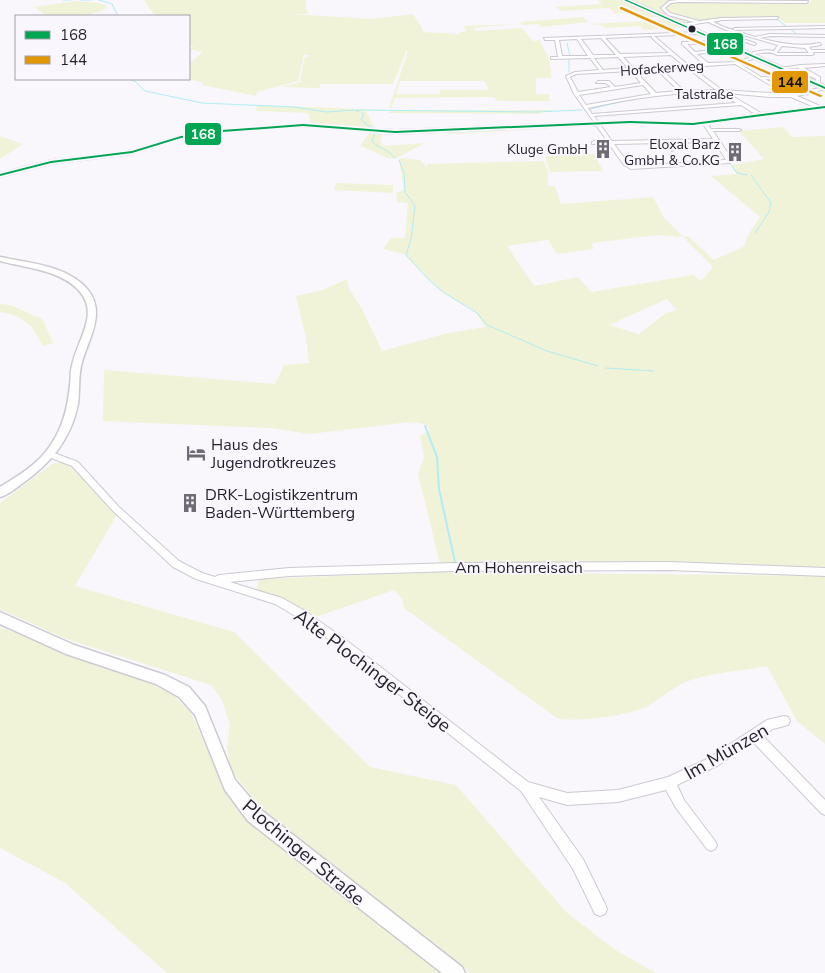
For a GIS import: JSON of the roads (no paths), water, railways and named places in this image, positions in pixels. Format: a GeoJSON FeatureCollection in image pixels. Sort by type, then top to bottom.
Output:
{"type":"FeatureCollection","features":[{"type":"Feature","properties":{"kind":"main road"},"geometry":{"type":"LineString","coordinates":[[625,0],[673,20],[718,42],[754,55],[807,81],[823,86]]}},
{"type":"Feature","properties":{"kind":"main road"},"geometry":{"type":"LineString","coordinates":[[0,259],[59,274],[77,284],[91,303],[93,313],[77,365],[72,409],[67,426],[49,454],[0,493]]}},
{"type":"Feature","properties":{"kind":"main road","name":"Plochinger Straße"},"geometry":{"type":"LineString","coordinates":[[0,618],[71,650],[160,679],[184,692],[200,711],[225,775],[234,792],[250,811],[274,832],[456,973]]}},
{"type":"Feature","properties":{"kind":"street"},"geometry":{"type":"LineString","coordinates":[[699,23],[669,14],[663,8],[670,2],[679,1],[807,2]]}},
{"type":"Feature","properties":{"kind":"street"},"geometry":{"type":"LineString","coordinates":[[682,25],[709,21],[777,18]]}},
{"type":"Feature","properties":{"kind":"street"},"geometry":{"type":"LineString","coordinates":[[758,20],[781,36]]}},
{"type":"Feature","properties":{"kind":"street"},"geometry":{"type":"LineString","coordinates":[[709,21],[726,30],[780,46],[822,44]]}},
{"type":"Feature","properties":{"kind":"street"},"geometry":{"type":"LineString","coordinates":[[726,30],[769,27],[825,27]]}},
{"type":"Feature","properties":{"kind":"street"},"geometry":{"type":"LineString","coordinates":[[545,39],[626,38],[701,34]]}},
{"type":"Feature","properties":{"kind":"street"},"geometry":{"type":"LineString","coordinates":[[755,38],[825,36]]}},
{"type":"Feature","properties":{"kind":"street"},"geometry":{"type":"LineString","coordinates":[[654,37],[687,67],[720,91],[760,114]]}},
{"type":"Feature","properties":{"kind":"street"},"geometry":{"type":"LineString","coordinates":[[603,38],[617,56],[655,95]]}},
{"type":"Feature","properties":{"kind":"street"},"geometry":{"type":"LineString","coordinates":[[626,38],[630,44]]}},
{"type":"Feature","properties":{"kind":"street"},"geometry":{"type":"LineString","coordinates":[[557,39],[562,59]]}},
{"type":"Feature","properties":{"kind":"street"},"geometry":{"type":"LineString","coordinates":[[579,39],[602,72]]}},
{"type":"Feature","properties":{"kind":"street"},"geometry":{"type":"LineString","coordinates":[[739,42],[746,41],[752,44],[763,42]]}},
{"type":"Feature","properties":{"kind":"street"},"geometry":{"type":"LineString","coordinates":[[707,65],[683,43],[718,42]]}},
{"type":"Feature","properties":{"kind":"street"},"geometry":{"type":"LineString","coordinates":[[780,46],[775,52],[783,55],[812,54],[806,46]]}},
{"type":"Feature","properties":{"kind":"street"},"geometry":{"type":"LineString","coordinates":[[635,49],[639,55]]}},
{"type":"Feature","properties":{"kind":"street"},"geometry":{"type":"LineString","coordinates":[[693,52],[711,51]]}},
{"type":"Feature","properties":{"kind":"street","name":"Hofackerweg"},"geometry":{"type":"LineString","coordinates":[[568,77],[602,72],[736,62],[767,51],[775,52]]}},
{"type":"Feature","properties":{"kind":"street"},"geometry":{"type":"LineString","coordinates":[[810,51],[825,51]]}},
{"type":"Feature","properties":{"kind":"street"},"geometry":{"type":"LineString","coordinates":[[552,58],[593,61],[617,56],[672,54]]}},
{"type":"Feature","properties":{"kind":"street"},"geometry":{"type":"LineString","coordinates":[[736,62],[790,96],[822,108]]}},
{"type":"Feature","properties":{"kind":"street"},"geometry":{"type":"LineString","coordinates":[[800,66],[804,71],[817,77],[823,86]]}},
{"type":"Feature","properties":{"kind":"street"},"geometry":{"type":"LineString","coordinates":[[783,68],[825,66]]}},
{"type":"Feature","properties":{"kind":"street"},"geometry":{"type":"LineString","coordinates":[[659,68],[683,92]]}},
{"type":"Feature","properties":{"kind":"street"},"geometry":{"type":"LineString","coordinates":[[566,70],[576,94],[610,142],[633,168],[730,161],[705,123]]}},
{"type":"Feature","properties":{"kind":"street"},"geometry":{"type":"LineString","coordinates":[[763,78],[807,81]]}},
{"type":"Feature","properties":{"kind":"street"},"geometry":{"type":"LineString","coordinates":[[598,82],[607,82],[613,87]]}},
{"type":"Feature","properties":{"kind":"street"},"geometry":{"type":"LineString","coordinates":[[576,94],[613,87],[644,84]]}},
{"type":"Feature","properties":{"kind":"street","name":"Talstraße"},"geometry":{"type":"LineString","coordinates":[[585,107],[683,92],[720,91],[765,96],[790,96],[823,86]]}},
{"type":"Feature","properties":{"kind":"street"},"geometry":{"type":"LineString","coordinates":[[592,115],[741,104]]}},
{"type":"Feature","properties":{"kind":"street"},"geometry":{"type":"LineString","coordinates":[[0,175],[51,162],[132,152],[169,140],[212,132],[317,125],[377,132],[412,132],[597,123],[705,123],[760,114],[822,108]]}},
{"type":"Feature","properties":{"kind":"street"},"geometry":{"type":"LineString","coordinates":[[711,130],[739,130]]}},
{"type":"Feature","properties":{"kind":"street"},"geometry":{"type":"LineString","coordinates":[[594,143],[717,140]]}},
{"type":"Feature","properties":{"kind":"street"},"geometry":{"type":"LineString","coordinates":[[666,141],[672,149]]}},
{"type":"Feature","properties":{"kind":"street","name":"Alte Plochinger Steige"},"geometry":{"type":"LineString","coordinates":[[49,454],[74,464],[116,509],[176,564],[199,576],[278,601],[301,614],[342,643],[525,787],[578,864],[600,909]]}},
{"type":"Feature","properties":{"kind":"street","name":"Am Hohenreisach"},"geometry":{"type":"LineString","coordinates":[[214,580],[289,572],[456,567],[670,566],[825,572]]}},
{"type":"Feature","properties":{"kind":"street","name":"Im Münzen"},"geometry":{"type":"LineString","coordinates":[[525,787],[567,799],[618,796],[668,783],[714,762],[771,724],[784,721]]}},
{"type":"Feature","properties":{"kind":"street"},"geometry":{"type":"LineString","coordinates":[[754,736],[825,809]]}},
{"type":"Feature","properties":{"kind":"street","name":"Im Münzen"},"geometry":{"type":"LineString","coordinates":[[668,783],[680,804],[711,845]]}},
{"type":"Feature","properties":{"kind":"waterway"},"geometry":{"type":"LineString","coordinates":[[63,0],[71,0]]}},
{"type":"Feature","properties":{"kind":"waterway"},"geometry":{"type":"LineString","coordinates":[[80,0],[92,0]]}},
{"type":"Feature","properties":{"kind":"waterway"},"geometry":{"type":"LineString","coordinates":[[99,0],[112,4],[118,15]]}},
{"type":"Feature","properties":{"kind":"waterway"},"geometry":{"type":"LineString","coordinates":[[777,19],[787,27]]}},
{"type":"Feature","properties":{"kind":"waterway"},"geometry":{"type":"LineString","coordinates":[[789,28],[798,35]]}},
{"type":"Feature","properties":{"kind":"waterway"},"geometry":{"type":"LineString","coordinates":[[567,43],[570,56]]}},
{"type":"Feature","properties":{"kind":"waterway"},"geometry":{"type":"LineString","coordinates":[[569,58],[569,72]]}},
{"type":"Feature","properties":{"kind":"waterway"},"geometry":{"type":"LineString","coordinates":[[131,80],[145,91],[202,103],[294,107],[327,112],[354,110],[359,112]]}},
{"type":"Feature","properties":{"kind":"waterway"},"geometry":{"type":"LineString","coordinates":[[590,109],[620,102]]}},
{"type":"Feature","properties":{"kind":"waterway"},"geometry":{"type":"LineString","coordinates":[[357,110],[535,112],[582,110]]}},
{"type":"Feature","properties":{"kind":"waterway"},"geometry":{"type":"LineString","coordinates":[[362,113],[364,114],[361,120],[373,129]]}},
{"type":"Feature","properties":{"kind":"waterway"},"geometry":{"type":"LineString","coordinates":[[375,133],[372,141],[395,158]]}},
{"type":"Feature","properties":{"kind":"waterway"},"geometry":{"type":"LineString","coordinates":[[399,160],[404,173],[405,192],[415,206],[411,239],[406,255],[429,280],[443,292],[477,313],[487,325],[547,351],[598,366]]}},
{"type":"Feature","properties":{"kind":"waterway"},"geometry":{"type":"LineString","coordinates":[[731,165],[737,173],[747,175]]}},
{"type":"Feature","properties":{"kind":"waterway"},"geometry":{"type":"LineString","coordinates":[[751,175],[771,203],[769,212],[755,233]]}},
{"type":"Feature","properties":{"kind":"waterway"},"geometry":{"type":"LineString","coordinates":[[606,368],[654,371]]}},
{"type":"Feature","properties":{"kind":"waterway"},"geometry":{"type":"LineString","coordinates":[[425,426],[437,457],[439,489],[455,562]]}},
{"type":"Feature","properties":{"kind":"place","name":"Kluge GmbH"},"geometry":{"type":"Point","coordinates":[603,149]}},
{"type":"Feature","properties":{"kind":"place","name":"Eloxal Barz GmbH & Co.KG"},"geometry":{"type":"Point","coordinates":[735,152]}},
{"type":"Feature","properties":{"kind":"place","name":"Haus des Jugendrotkreuzes"},"geometry":{"type":"Point","coordinates":[196,453]}},
{"type":"Feature","properties":{"kind":"place","name":"DRK-Logistikzentrum Baden-Württemberg"},"geometry":{"type":"Point","coordinates":[190,503]}}]}
